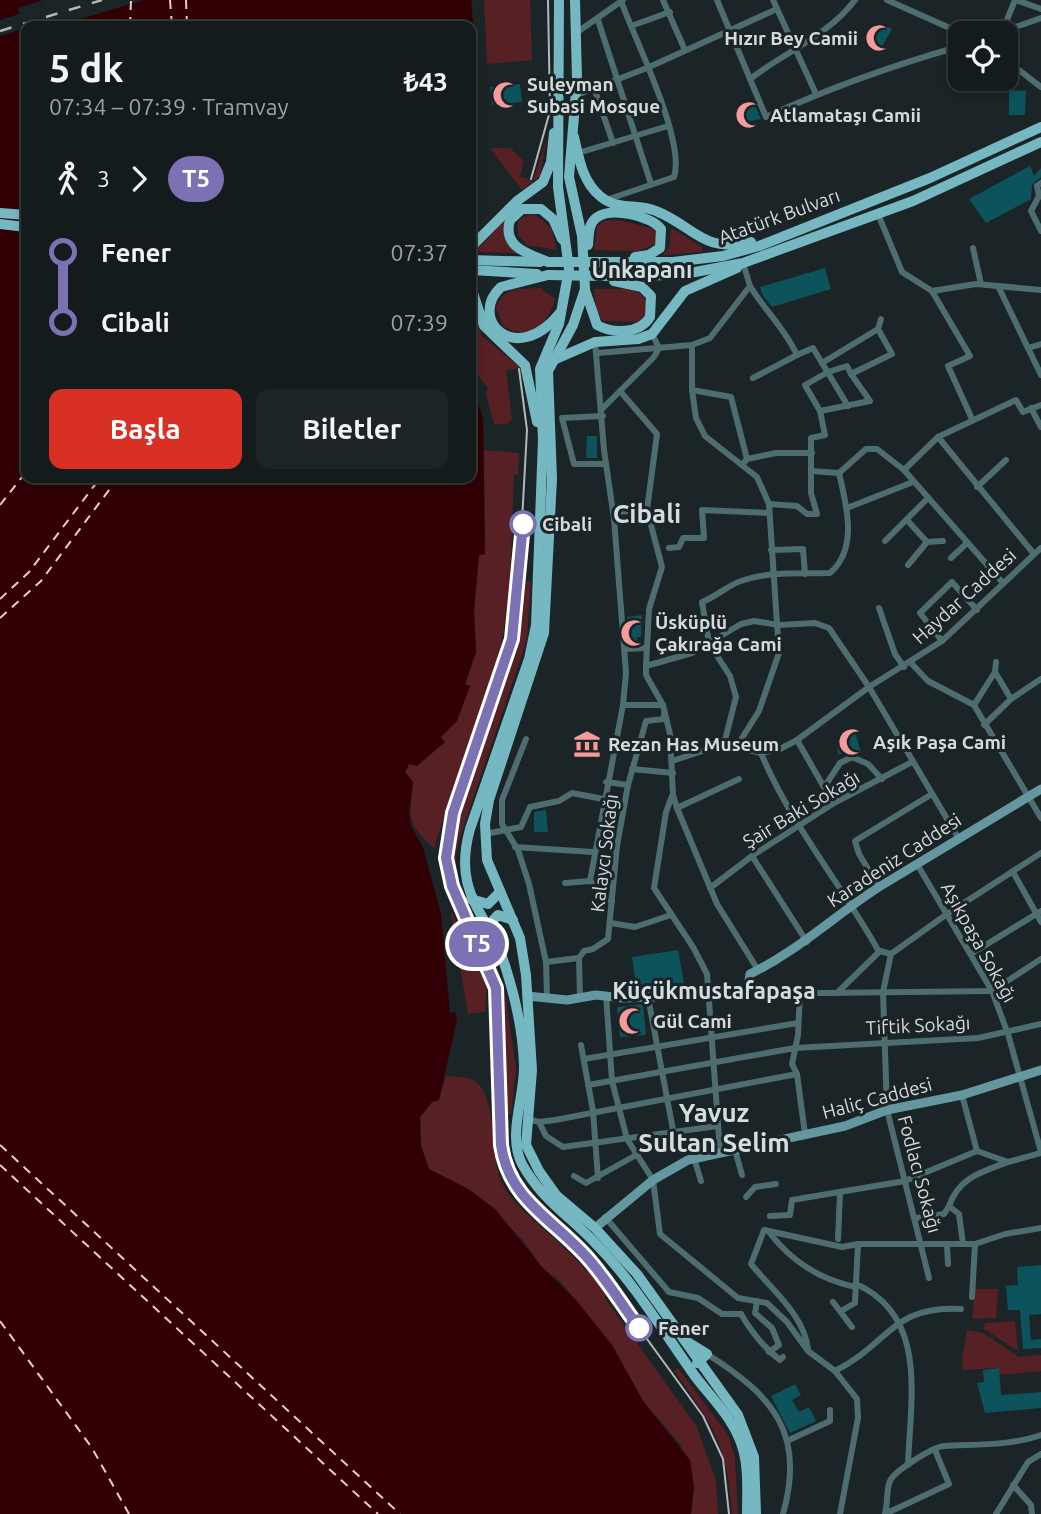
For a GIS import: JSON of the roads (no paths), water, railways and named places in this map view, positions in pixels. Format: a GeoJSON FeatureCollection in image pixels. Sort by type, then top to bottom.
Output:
{"type":"FeatureCollection","features":[{"type":"Feature","properties":{"kind":"main road"},"geometry":{"type":"LineString","coordinates":[[559,0],[558,187],[569,250],[568,277],[556,333],[540,369],[543,440],[535,635],[467,841],[464,867],[471,899],[507,970],[522,1042],[524,1072],[516,1140],[518,1154],[544,1196],[592,1232],[733,1425],[744,1454],[747,1514]]}},
{"type":"Feature","properties":{"kind":"main road"},"geometry":{"type":"LineString","coordinates":[[575,0],[577,95],[569,177],[585,259]]}},
{"type":"Feature","properties":{"kind":"main road"},"geometry":{"type":"LineString","coordinates":[[476,242],[516,201],[545,179],[558,119]]}},
{"type":"Feature","properties":{"kind":"main road"},"geometry":{"type":"LineString","coordinates":[[572,127],[586,179],[606,200],[621,207],[654,210],[691,234],[709,242],[736,245],[769,241]]}},
{"type":"Feature","properties":{"kind":"main road","name":"Atatürk Bulvarı"},"geometry":{"type":"LineString","coordinates":[[476,260],[601,262],[723,256],[769,241],[930,178],[1041,127]]}},
{"type":"Feature","properties":{"kind":"main road","name":"Atatürk Bulvarı"},"geometry":{"type":"LineString","coordinates":[[548,275],[680,275],[743,263],[952,184],[1041,142]]}},
{"type":"Feature","properties":{"kind":"main road"},"geometry":{"type":"LineString","coordinates":[[548,262],[520,250],[511,241],[508,227],[518,211],[530,206],[545,211],[569,250]]}},
{"type":"Feature","properties":{"kind":"main road"},"geometry":{"type":"LineString","coordinates":[[0,213],[21,215]]}},
{"type":"Feature","properties":{"kind":"main road"},"geometry":{"type":"LineString","coordinates":[[601,262],[641,257],[657,251],[663,242],[661,229],[650,220],[639,217],[602,215],[591,226],[585,259],[585,289],[593,320],[601,327],[627,330],[647,322],[653,303],[647,290],[601,276]]}},
{"type":"Feature","properties":{"kind":"main road"},"geometry":{"type":"LineString","coordinates":[[0,224],[21,226]]}},
{"type":"Feature","properties":{"kind":"main road"},"geometry":{"type":"LineString","coordinates":[[553,361],[595,342],[638,339],[652,334],[681,295],[701,283],[727,274],[743,263]]}},
{"type":"Feature","properties":{"kind":"main road"},"geometry":{"type":"LineString","coordinates":[[476,270],[548,275]]}},
{"type":"Feature","properties":{"kind":"main road"},"geometry":{"type":"LineString","coordinates":[[548,275],[501,287],[490,303],[491,318],[506,336],[530,338],[547,328],[562,310]]}},
{"type":"Feature","properties":{"kind":"main road"},"geometry":{"type":"LineString","coordinates":[[585,289],[573,325],[553,361],[548,378],[552,479],[544,633],[492,790],[485,834],[487,860],[513,920],[524,957],[532,1070],[526,1145],[539,1171],[556,1195],[636,1274],[697,1363],[738,1415],[748,1436],[755,1465],[756,1514]]}},
{"type":"Feature","properties":{"kind":"main road"},"geometry":{"type":"LineString","coordinates":[[476,300],[489,334],[525,365],[543,440]]}},
{"type":"Feature","properties":{"kind":"main road"},"geometry":{"type":"LineString","coordinates":[[471,899],[488,904],[500,892]]}},
{"type":"Feature","properties":{"kind":"main road"},"geometry":{"type":"LineString","coordinates":[[487,927],[498,915],[513,920]]}},
{"type":"Feature","properties":{"kind":"main road"},"geometry":{"type":"LineString","coordinates":[[678,1336],[707,1354],[697,1363]]}},
{"type":"Feature","properties":{"kind":"street"},"geometry":{"type":"LineString","coordinates":[[576,33],[598,20],[622,0],[675,147],[674,177],[606,200]]}},
{"type":"Feature","properties":{"kind":"street"},"geometry":{"type":"LineString","coordinates":[[663,0],[684,48]]}},
{"type":"Feature","properties":{"kind":"street"},"geometry":{"type":"LineString","coordinates":[[717,0],[766,117],[816,94],[948,50]]}},
{"type":"Feature","properties":{"kind":"street"},"geometry":{"type":"LineString","coordinates":[[773,0],[816,94]]}},
{"type":"Feature","properties":{"kind":"street"},"geometry":{"type":"LineString","coordinates":[[750,79],[828,27],[855,0]]}},
{"type":"Feature","properties":{"kind":"street"},"geometry":{"type":"LineString","coordinates":[[887,0],[948,27]]}},
{"type":"Feature","properties":{"kind":"street"},"geometry":{"type":"LineString","coordinates":[[906,8],[909,0]]}},
{"type":"Feature","properties":{"kind":"street"},"geometry":{"type":"LineString","coordinates":[[1006,21],[1015,0],[1041,9]]}},
{"type":"Feature","properties":{"kind":"street"},"geometry":{"type":"LineString","coordinates":[[577,95],[647,68],[684,48],[777,9]]}},
{"type":"Feature","properties":{"kind":"street"},"geometry":{"type":"LineString","coordinates":[[631,26],[670,12]]}},
{"type":"Feature","properties":{"kind":"street"},"geometry":{"type":"LineString","coordinates":[[1018,27],[1041,18]]}},
{"type":"Feature","properties":{"kind":"street"},"geometry":{"type":"LineString","coordinates":[[598,20],[651,184]]}},
{"type":"Feature","properties":{"kind":"street"},"geometry":{"type":"LineString","coordinates":[[1018,69],[1041,87]]}},
{"type":"Feature","properties":{"kind":"street"},"geometry":{"type":"LineString","coordinates":[[594,88],[613,143]]}},
{"type":"Feature","properties":{"kind":"street"},"geometry":{"type":"LineString","coordinates":[[578,153],[668,126]]}},
{"type":"Feature","properties":{"kind":"street"},"geometry":{"type":"LineString","coordinates":[[1041,183],[1037,186],[1039,196],[1031,211],[1041,231]]}},
{"type":"Feature","properties":{"kind":"street"},"geometry":{"type":"LineString","coordinates":[[878,214],[902,272],[932,291],[970,356],[948,366],[972,419]]}},
{"type":"Feature","properties":{"kind":"street"},"geometry":{"type":"LineString","coordinates":[[973,248],[981,284]]}},
{"type":"Feature","properties":{"kind":"street"},"geometry":{"type":"LineString","coordinates":[[743,263],[750,286],[761,305],[777,318],[797,355]]}},
{"type":"Feature","properties":{"kind":"street"},"geometry":{"type":"LineString","coordinates":[[932,291],[981,284],[1041,290]]}},
{"type":"Feature","properties":{"kind":"street"},"geometry":{"type":"LineString","coordinates":[[597,353],[692,345],[710,338],[750,286]]}},
{"type":"Feature","properties":{"kind":"street"},"geometry":{"type":"LineString","coordinates":[[998,286],[1041,375]]}},
{"type":"Feature","properties":{"kind":"street"},"geometry":{"type":"LineString","coordinates":[[821,363],[878,329],[881,319]]}},
{"type":"Feature","properties":{"kind":"street"},"geometry":{"type":"LineString","coordinates":[[851,374],[892,354],[878,329]]}},
{"type":"Feature","properties":{"kind":"street"},"geometry":{"type":"LineString","coordinates":[[652,334],[659,348]]}},
{"type":"Feature","properties":{"kind":"street"},"geometry":{"type":"LineString","coordinates":[[590,881],[593,852],[599,841],[606,782],[623,705],[625,649],[595,342]]}},
{"type":"Feature","properties":{"kind":"street"},"geometry":{"type":"LineString","coordinates":[[1028,348],[1041,344]]}},
{"type":"Feature","properties":{"kind":"street"},"geometry":{"type":"LineString","coordinates":[[692,345],[692,390],[696,418],[705,436],[744,462],[757,477],[769,504],[779,653],[763,699],[737,746]]}},
{"type":"Feature","properties":{"kind":"street"},"geometry":{"type":"LineString","coordinates":[[606,464],[575,464],[562,418],[602,413],[659,348]]}},
{"type":"Feature","properties":{"kind":"street"},"geometry":{"type":"LineString","coordinates":[[754,377],[813,348],[848,406]]}},
{"type":"Feature","properties":{"kind":"street"},"geometry":{"type":"LineString","coordinates":[[769,504],[797,506],[807,514],[817,513],[811,492],[811,438],[825,435],[820,411],[805,385],[828,372],[847,366],[870,401],[820,411]]}},
{"type":"Feature","properties":{"kind":"street"},"geometry":{"type":"LineString","coordinates":[[692,390],[731,397],[744,462]]}},
{"type":"Feature","properties":{"kind":"street"},"geometry":{"type":"LineString","coordinates":[[620,391],[657,434],[647,510],[662,567],[649,609],[645,648],[646,675],[663,705],[673,761],[673,795],[677,808],[710,888],[758,970],[750,974],[747,994]]}},
{"type":"Feature","properties":{"kind":"street"},"geometry":{"type":"LineString","coordinates":[[904,470],[937,437],[972,419],[1016,400],[1023,412],[1041,405]]}},
{"type":"Feature","properties":{"kind":"street"},"geometry":{"type":"LineString","coordinates":[[1031,408],[1041,427]]}},
{"type":"Feature","properties":{"kind":"street"},"geometry":{"type":"LineString","coordinates":[[937,437],[1034,554]]}},
{"type":"Feature","properties":{"kind":"street"},"geometry":{"type":"LineString","coordinates":[[811,471],[839,473],[866,449],[877,449],[904,470],[1003,583]]}},
{"type":"Feature","properties":{"kind":"street"},"geometry":{"type":"LineString","coordinates":[[744,462],[776,453],[812,453]]}},
{"type":"Feature","properties":{"kind":"street"},"geometry":{"type":"LineString","coordinates":[[976,487],[1006,460]]}},
{"type":"Feature","properties":{"kind":"street"},"geometry":{"type":"LineString","coordinates":[[724,744],[736,697],[730,676],[709,643],[702,602],[719,596],[739,581],[773,575],[830,573],[835,569],[847,545],[847,508],[839,473]]}},
{"type":"Feature","properties":{"kind":"street"},"geometry":{"type":"LineString","coordinates":[[847,508],[913,482]]}},
{"type":"Feature","properties":{"kind":"street"},"geometry":{"type":"LineString","coordinates":[[885,541],[928,498]]}},
{"type":"Feature","properties":{"kind":"street"},"geometry":{"type":"LineString","coordinates":[[613,512],[647,510]]}},
{"type":"Feature","properties":{"kind":"street"},"geometry":{"type":"LineString","coordinates":[[669,548],[680,547],[684,538],[704,538],[702,510],[769,513]]}},
{"type":"Feature","properties":{"kind":"street"},"geometry":{"type":"LineString","coordinates":[[907,520],[927,542]]}},
{"type":"Feature","properties":{"kind":"street"},"geometry":{"type":"LineString","coordinates":[[908,565],[927,542],[943,541]]}},
{"type":"Feature","properties":{"kind":"street"},"geometry":{"type":"LineString","coordinates":[[951,558],[967,542]]}},
{"type":"Feature","properties":{"kind":"street","name":"Haydar Caddesi"},"geometry":{"type":"LineString","coordinates":[[761,753],[778,750],[797,740],[869,687],[942,641],[1041,548]]}},
{"type":"Feature","properties":{"kind":"street"},"geometry":{"type":"LineString","coordinates":[[771,550],[803,549],[805,574]]}},
{"type":"Feature","properties":{"kind":"street"},"geometry":{"type":"LineString","coordinates":[[942,641],[919,613],[953,582],[977,610]]}},
{"type":"Feature","properties":{"kind":"street"},"geometry":{"type":"LineString","coordinates":[[879,608],[895,654],[928,681],[974,705],[1026,797],[1041,818]]}},
{"type":"Feature","properties":{"kind":"street"},"geometry":{"type":"LineString","coordinates":[[646,666],[692,653],[741,624],[754,621],[779,625],[815,623],[829,628],[869,687],[959,839]]}},
{"type":"Feature","properties":{"kind":"street"},"geometry":{"type":"LineString","coordinates":[[625,649],[645,648]]}},
{"type":"Feature","properties":{"kind":"street"},"geometry":{"type":"LineString","coordinates":[[974,705],[995,672],[996,662]]}},
{"type":"Feature","properties":{"kind":"street"},"geometry":{"type":"LineString","coordinates":[[995,672],[1011,699]]}},
{"type":"Feature","properties":{"kind":"street"},"geometry":{"type":"LineString","coordinates":[[984,725],[1011,699],[1041,679]]}},
{"type":"Feature","properties":{"kind":"street"},"geometry":{"type":"LineString","coordinates":[[623,705],[663,705]]}},
{"type":"Feature","properties":{"kind":"street","name":"Kalaycı Sokağı"},"geometry":{"type":"LineString","coordinates":[[579,958],[584,951],[593,949],[608,939],[617,846],[628,785],[646,721],[664,719],[663,705]]}},
{"type":"Feature","properties":{"kind":"street"},"geometry":{"type":"LineString","coordinates":[[526,739],[502,800],[505,832],[518,850],[529,884],[546,962],[547,996]]}},
{"type":"Feature","properties":{"kind":"street"},"geometry":{"type":"LineString","coordinates":[[797,740],[833,803]]}},
{"type":"Feature","properties":{"kind":"street"},"geometry":{"type":"LineString","coordinates":[[673,761],[724,744],[761,753],[772,780],[853,904],[878,950],[891,954]]}},
{"type":"Feature","properties":{"kind":"street"},"geometry":{"type":"LineString","coordinates":[[825,786],[841,763],[852,757],[868,764],[882,779]]}},
{"type":"Feature","properties":{"kind":"street","name":"Şair Baki Sokağı"},"geometry":{"type":"LineString","coordinates":[[710,888],[752,856],[833,803],[912,762]]}},
{"type":"Feature","properties":{"kind":"street"},"geometry":{"type":"LineString","coordinates":[[632,769],[673,773]]}},
{"type":"Feature","properties":{"kind":"street"},"geometry":{"type":"LineString","coordinates":[[677,808],[739,779]]}},
{"type":"Feature","properties":{"kind":"street"},"geometry":{"type":"LineString","coordinates":[[606,782],[628,785]]}},
{"type":"Feature","properties":{"kind":"street","name":"Karadeniz Caddesi"},"geometry":{"type":"LineString","coordinates":[[758,970],[807,942],[853,904],[879,887],[1041,789]]}},
{"type":"Feature","properties":{"kind":"street"},"geometry":{"type":"LineString","coordinates":[[485,834],[521,828],[530,807],[559,801],[572,793],[603,799]]}},
{"type":"Feature","properties":{"kind":"street"},"geometry":{"type":"LineString","coordinates":[[879,887],[859,854],[855,841],[932,794]]}},
{"type":"Feature","properties":{"kind":"street"},"geometry":{"type":"LineString","coordinates":[[673,795],[666,812],[654,888],[707,974],[720,1150]]}},
{"type":"Feature","properties":{"kind":"street"},"geometry":{"type":"LineString","coordinates":[[599,841],[617,846]]}},
{"type":"Feature","properties":{"kind":"street"},"geometry":{"type":"LineString","coordinates":[[514,847],[593,852]]}},
{"type":"Feature","properties":{"kind":"street"},"geometry":{"type":"LineString","coordinates":[[891,954],[1041,853]]}},
{"type":"Feature","properties":{"kind":"street"},"geometry":{"type":"LineString","coordinates":[[752,856],[807,942]]}},
{"type":"Feature","properties":{"kind":"street","name":"Aşıkpaşa Sokağı"},"geometry":{"type":"LineString","coordinates":[[917,864],[992,991],[1008,1034],[1041,1152]]}},
{"type":"Feature","properties":{"kind":"street"},"geometry":{"type":"LineString","coordinates":[[1013,872],[1038,912],[1041,922]]}},
{"type":"Feature","properties":{"kind":"street"},"geometry":{"type":"LineString","coordinates":[[565,883],[590,881],[612,902]]}},
{"type":"Feature","properties":{"kind":"street"},"geometry":{"type":"LineString","coordinates":[[971,954],[1038,912]]}},
{"type":"Feature","properties":{"kind":"street"},"geometry":{"type":"LineString","coordinates":[[611,923],[635,927],[671,915]]}},
{"type":"Feature","properties":{"kind":"street"},"geometry":{"type":"LineString","coordinates":[[837,993],[874,955],[880,951],[891,954]]}},
{"type":"Feature","properties":{"kind":"street","name":"Fodlacı Sokağı"},"geometry":{"type":"LineString","coordinates":[[891,954],[883,992],[887,1110],[917,1218],[929,1278]]}},
{"type":"Feature","properties":{"kind":"street"},"geometry":{"type":"LineString","coordinates":[[546,962],[579,958],[580,997]]}},
{"type":"Feature","properties":{"kind":"street"},"geometry":{"type":"LineString","coordinates":[[527,996],[567,1000],[606,995],[648,997],[992,991],[1041,960]]}},
{"type":"Feature","properties":{"kind":"street"},"geometry":{"type":"LineString","coordinates":[[800,993],[792,1065],[797,1074],[805,1134]]}},
{"type":"Feature","properties":{"kind":"street"},"geometry":{"type":"LineString","coordinates":[[606,995],[612,1081],[627,1139],[653,1180],[660,1234],[727,1290],[742,1298],[767,1303],[787,1322],[808,1351],[835,1371],[857,1399],[858,1418],[840,1514]]}},
{"type":"Feature","properties":{"kind":"street"},"geometry":{"type":"LineString","coordinates":[[648,997],[673,1130]]}},
{"type":"Feature","properties":{"kind":"street"},"geometry":{"type":"LineString","coordinates":[[584,1059],[798,1023]]}},
{"type":"Feature","properties":{"kind":"street","name":"Tiftik Sokağı"},"geometry":{"type":"LineString","coordinates":[[588,1085],[795,1048],[1008,1034],[1041,1024]]}},
{"type":"Feature","properties":{"kind":"street"},"geometry":{"type":"LineString","coordinates":[[581,1045],[593,1111],[593,1143],[598,1178]]}},
{"type":"Feature","properties":{"kind":"street","name":"Haliç Caddesi"},"geometry":{"type":"LineString","coordinates":[[592,1232],[605,1217],[653,1180],[694,1158],[720,1150],[735,1150],[845,1126],[887,1110],[962,1095],[1041,1070]]}},
{"type":"Feature","properties":{"kind":"street"},"geometry":{"type":"LineString","coordinates":[[528,1119],[540,1122],[797,1074]]}},
{"type":"Feature","properties":{"kind":"street"},"geometry":{"type":"LineString","coordinates":[[962,1095],[977,1151]]}},
{"type":"Feature","properties":{"kind":"street"},"geometry":{"type":"LineString","coordinates":[[540,1122],[546,1136],[558,1146],[718,1126]]}},
{"type":"Feature","properties":{"kind":"street"},"geometry":{"type":"LineString","coordinates":[[735,1150],[742,1175]]}},
{"type":"Feature","properties":{"kind":"street"},"geometry":{"type":"LineString","coordinates":[[770,1216],[790,1215],[792,1200],[905,1181],[977,1151],[1008,1162]]}},
{"type":"Feature","properties":{"kind":"street"},"geometry":{"type":"LineString","coordinates":[[917,1218],[944,1214],[961,1183],[1008,1162],[1041,1152]]}},
{"type":"Feature","properties":{"kind":"street"},"geometry":{"type":"LineString","coordinates":[[574,1176],[586,1183],[638,1154]]}},
{"type":"Feature","properties":{"kind":"street"},"geometry":{"type":"LineString","coordinates":[[694,1158],[701,1181]]}},
{"type":"Feature","properties":{"kind":"street"},"geometry":{"type":"LineString","coordinates":[[746,1197],[755,1187],[776,1184]]}},
{"type":"Feature","properties":{"kind":"street"},"geometry":{"type":"LineString","coordinates":[[838,1238],[839,1193]]}},
{"type":"Feature","properties":{"kind":"street"},"geometry":{"type":"LineString","coordinates":[[950,1206],[959,1214],[963,1244]]}},
{"type":"Feature","properties":{"kind":"street"},"geometry":{"type":"LineString","coordinates":[[605,1217],[669,1292],[698,1298],[722,1314],[741,1314]]}},
{"type":"Feature","properties":{"kind":"street"},"geometry":{"type":"LineString","coordinates":[[766,1231],[842,1247],[858,1244],[975,1244],[1006,1234],[1041,1228]]}},
{"type":"Feature","properties":{"kind":"street"},"geometry":{"type":"LineString","coordinates":[[766,1231],[788,1254],[828,1281],[856,1285],[878,1294],[898,1323],[914,1380],[908,1465]]}},
{"type":"Feature","properties":{"kind":"street"},"geometry":{"type":"LineString","coordinates":[[766,1231],[751,1264],[778,1293],[806,1331],[808,1351]]}},
{"type":"Feature","properties":{"kind":"street"},"geometry":{"type":"LineString","coordinates":[[841,1311],[855,1303],[858,1244]]}},
{"type":"Feature","properties":{"kind":"street"},"geometry":{"type":"LineString","coordinates":[[972,1297],[975,1244]]}},
{"type":"Feature","properties":{"kind":"street"},"geometry":{"type":"LineString","coordinates":[[947,1245],[948,1264]]}},
{"type":"Feature","properties":{"kind":"street"},"geometry":{"type":"LineString","coordinates":[[742,1298],[741,1314],[753,1336],[780,1360],[783,1357]]}},
{"type":"Feature","properties":{"kind":"street"},"geometry":{"type":"LineString","coordinates":[[757,1301],[755,1313],[772,1328],[779,1345],[769,1352]]}},
{"type":"Feature","properties":{"kind":"street"},"geometry":{"type":"LineString","coordinates":[[833,1302],[852,1327]]}},
{"type":"Feature","properties":{"kind":"street"},"geometry":{"type":"LineString","coordinates":[[835,1371],[898,1323],[919,1312],[936,1308],[961,1310]]}},
{"type":"Feature","properties":{"kind":"street"},"geometry":{"type":"LineString","coordinates":[[707,1354],[740,1375],[768,1401],[789,1440],[787,1499],[783,1514]]}},
{"type":"Feature","properties":{"kind":"street"},"geometry":{"type":"LineString","coordinates":[[789,1440],[830,1421],[830,1410]]}},
{"type":"Feature","properties":{"kind":"street"},"geometry":{"type":"LineString","coordinates":[[885,1513],[889,1483],[895,1472],[940,1446],[961,1447],[1026,1440],[1041,1435]]}},
{"type":"Feature","properties":{"kind":"street"},"geometry":{"type":"LineString","coordinates":[[885,1513],[949,1484],[934,1450]]}},
{"type":"Feature","properties":{"kind":"street"},"geometry":{"type":"LineString","coordinates":[[996,1514],[1028,1462],[1041,1454]]}},
{"type":"Feature","properties":{"kind":"street"},"geometry":{"type":"LineString","coordinates":[[1013,1485],[1031,1505],[1032,1514]]}},
{"type":"Feature","properties":{"kind":"tram line"},"geometry":{"type":"LineString","coordinates":[[531,179],[550,111],[548,0]]}},
{"type":"Feature","properties":{"kind":"tram line"},"geometry":{"type":"LineString","coordinates":[[519,369],[527,430],[517,612],[506,664],[453,813],[447,868],[455,896],[496,988],[501,1145],[510,1177],[528,1203],[591,1262],[703,1416],[723,1459],[729,1514]]}},
{"type":"Feature","properties":{"kind":"tram line","name":"T5"},"geometry":{"type":"LineString","coordinates":[[523,524],[517,612],[512,639],[501,679],[453,813],[448,836],[447,868],[455,896],[496,988],[501,1145],[506,1168],[514,1185],[528,1203],[592,1262],[639,1328]]}},
{"type":"Feature","properties":{"kind":"railway"},"geometry":{"type":"LineString","coordinates":[[33,21],[102,0]]}},
{"type":"Feature","properties":{"kind":"railway"},"geometry":{"type":"LineString","coordinates":[[0,31],[21,25]]}},
{"type":"Feature","properties":{"kind":"place","name":"Hızır Bey Camii"},"geometry":{"type":"Point","coordinates":[879,38]}},
{"type":"Feature","properties":{"kind":"place","name":"Suleyman Subasi Mosque"},"geometry":{"type":"Point","coordinates":[506,95]}},
{"type":"Feature","properties":{"kind":"place","name":"Atlamataşı Camii"},"geometry":{"type":"Point","coordinates":[749,115]}},
{"type":"Feature","properties":{"kind":"place","name":"Cibali"},"geometry":{"type":"Point","coordinates":[523,524]}},
{"type":"Feature","properties":{"kind":"place","name":"Üsküplü Çakırağa Cami"},"geometry":{"type":"Point","coordinates":[634,633]}},
{"type":"Feature","properties":{"kind":"place","name":"Aşık Paşa Cami"},"geometry":{"type":"Point","coordinates":[852,742]}},
{"type":"Feature","properties":{"kind":"place","name":"Rezan Has Museum"},"geometry":{"type":"Point","coordinates":[587,744]}},
{"type":"Feature","properties":{"kind":"place","name":"Gül Cami"},"geometry":{"type":"Point","coordinates":[632,1021]}},
{"type":"Feature","properties":{"kind":"place","name":"Fener"},"geometry":{"type":"Point","coordinates":[639,1328]}},
{"type":"Feature","properties":{"kind":"district","name":"Unkapanı"},"geometry":{"type":"Point","coordinates":[642,269]}},
{"type":"Feature","properties":{"kind":"district","name":"Cibali"},"geometry":{"type":"Point","coordinates":[647,513]}},
{"type":"Feature","properties":{"kind":"district","name":"Küçükmustafapaşa"},"geometry":{"type":"Point","coordinates":[714,990]}},
{"type":"Feature","properties":{"kind":"district","name":"Yavuz Sultan Selim"},"geometry":{"type":"Point","coordinates":[714,1127]}}]}
